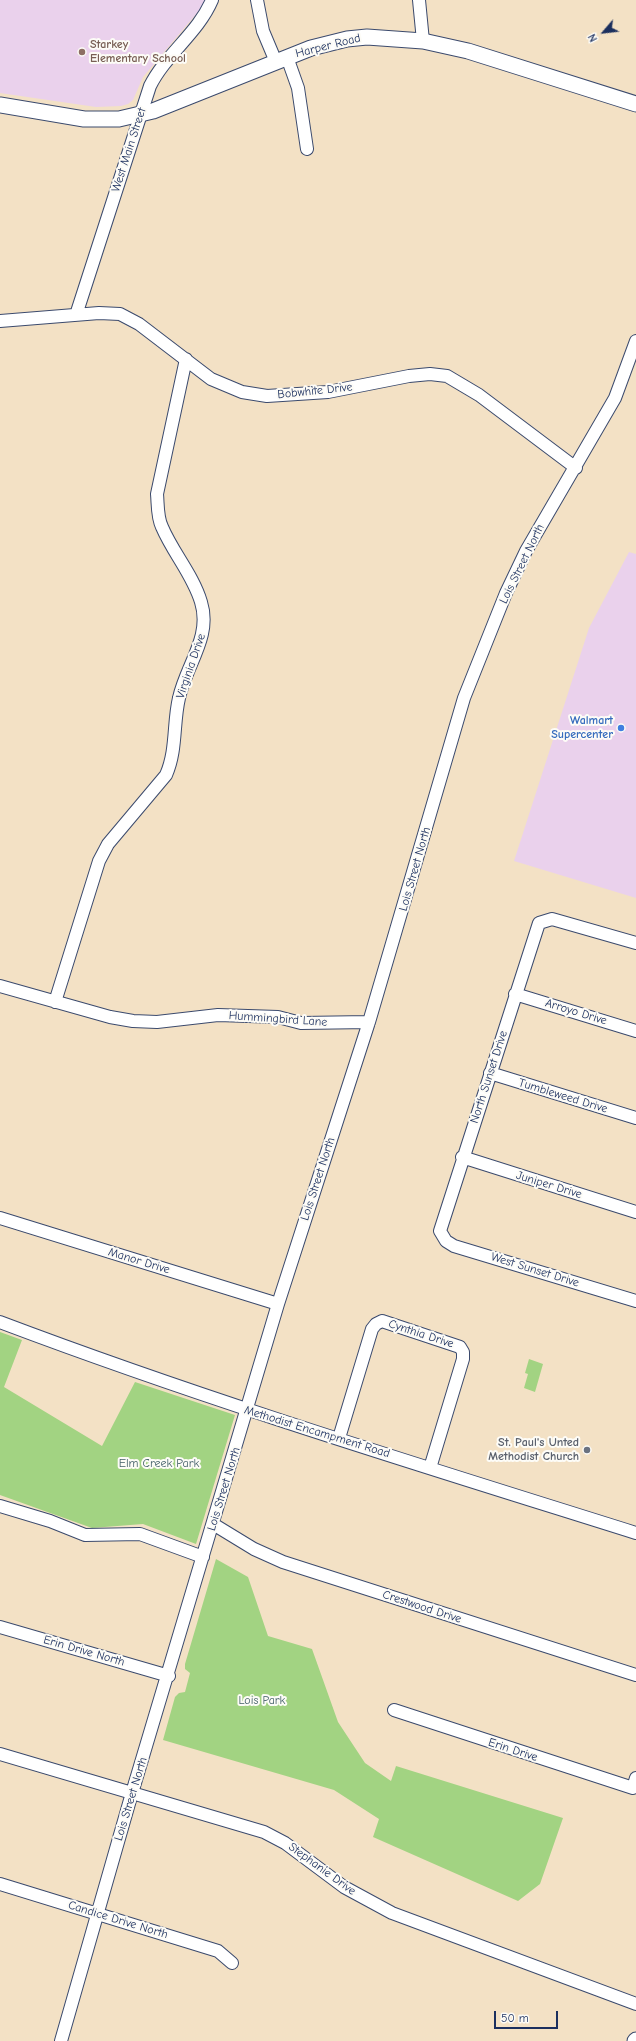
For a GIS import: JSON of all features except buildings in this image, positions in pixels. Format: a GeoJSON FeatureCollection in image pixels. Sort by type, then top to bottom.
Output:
{"type":"FeatureCollection","features":[{"type":"Feature","properties":{"kind":"main road","name":"Harper Road"},"geometry":{"type":"LineString","coordinates":[[0,105],[84,120],[119,119],[141,115],[311,48],[367,37],[423,42],[468,51],[636,104]]}},
{"type":"Feature","properties":{"kind":"street","name":"West Main Street"},"geometry":{"type":"LineString","coordinates":[[76,315],[153,79],[164,63],[192,31],[212,0]]}},
{"type":"Feature","properties":{"kind":"street"},"geometry":{"type":"LineString","coordinates":[[257,0],[263,31],[298,88],[307,149]]}},
{"type":"Feature","properties":{"kind":"street"},"geometry":{"type":"LineString","coordinates":[[419,0],[423,42]]}},
{"type":"Feature","properties":{"kind":"street","name":"Bobwhite Drive"},"geometry":{"type":"LineString","coordinates":[[0,321],[99,313],[120,314],[132,319],[211,379],[242,392],[267,396],[328,392],[409,376],[430,374],[447,376],[479,395],[576,468]]}},
{"type":"Feature","properties":{"kind":"street","name":"Lois Street North"},"geometry":{"type":"LineString","coordinates":[[61,2041],[132,1793],[248,1410],[278,1304],[369,1022],[464,698],[503,600],[526,551],[576,468],[615,398],[633,361],[636,341]]}},
{"type":"Feature","properties":{"kind":"street","name":"Virginia Drive"},"geometry":{"type":"LineString","coordinates":[[55,1002],[99,861],[108,844],[166,775],[170,766],[173,757],[181,690],[202,634],[204,614],[198,595],[161,526],[157,494],[186,359]]}},
{"type":"Feature","properties":{"kind":"street","name":"North Sunset Drive"},"geometry":{"type":"LineString","coordinates":[[440,1231],[462,1158],[539,923],[552,919],[636,943]]}},
{"type":"Feature","properties":{"kind":"street","name":"Hummingbird Lane"},"geometry":{"type":"LineString","coordinates":[[0,986],[110,1018],[133,1021],[157,1022],[218,1015],[278,1017],[301,1023],[369,1022]]}},
{"type":"Feature","properties":{"kind":"street","name":"Arroyo Drive"},"geometry":{"type":"LineString","coordinates":[[515,994],[636,1031]]}},
{"type":"Feature","properties":{"kind":"street","name":"Tumbleweed Drive"},"geometry":{"type":"LineString","coordinates":[[490,1073],[636,1118]]}},
{"type":"Feature","properties":{"kind":"street","name":"Juniper Drive"},"geometry":{"type":"LineString","coordinates":[[462,1158],[636,1212]]}},
{"type":"Feature","properties":{"kind":"street","name":"Manor Drive"},"geometry":{"type":"LineString","coordinates":[[0,1218],[278,1304]]}},
{"type":"Feature","properties":{"kind":"street","name":"West Sunset Drive"},"geometry":{"type":"LineString","coordinates":[[440,1231],[446,1241],[454,1246],[636,1301]]}},
{"type":"Feature","properties":{"kind":"street","name":"Methodist Encampment Road"},"geometry":{"type":"LineString","coordinates":[[0,1322],[136,1372],[248,1410],[636,1533]]}},
{"type":"Feature","properties":{"kind":"street","name":"Cynthia Drive"},"geometry":{"type":"LineString","coordinates":[[338,1438],[372,1329],[376,1324],[382,1322],[460,1347],[463,1352],[462,1359],[430,1468]]}},
{"type":"Feature","properties":{"kind":"street"},"geometry":{"type":"LineString","coordinates":[[0,1506],[50,1521],[85,1535],[140,1534],[203,1557]]}},
{"type":"Feature","properties":{"kind":"street","name":"Crestwood Drive"},"geometry":{"type":"LineString","coordinates":[[213,1524],[254,1549],[283,1562],[636,1676]]}},
{"type":"Feature","properties":{"kind":"street","name":"Erin Drive North"},"geometry":{"type":"LineString","coordinates":[[0,1627],[168,1676]]}},
{"type":"Feature","properties":{"kind":"street","name":"Erin Drive"},"geometry":{"type":"LineString","coordinates":[[394,1710],[634,1782]]}},
{"type":"Feature","properties":{"kind":"street","name":"Stephanie Drive"},"geometry":{"type":"LineString","coordinates":[[0,1754],[264,1832],[285,1843],[344,1887],[392,1913],[636,2004]]}},
{"type":"Feature","properties":{"kind":"street","name":"Candice Drive North"},"geometry":{"type":"LineString","coordinates":[[0,1884],[218,1950],[232,1963]]}},
{"type":"Feature","properties":{"kind":"shaded area","name":"Starkey Elementary School"},"geometry":{"type":"Polygon","coordinates":[[[0,0],[206,0],[202,7],[143,77],[133,100],[128,104],[121,106],[96,107],[0,93],[0,0]]]}},
{"type":"Feature","properties":{"kind":"shaded area"},"geometry":{"type":"Polygon","coordinates":[[[629,552],[636,554],[636,898],[514,861],[589,628],[629,552]]]}},
{"type":"Feature","properties":{"kind":"green space","name":"Elm Creek Park"},"geometry":{"type":"Polygon","coordinates":[[[0,1332],[22,1340],[4,1387],[102,1446],[135,1382],[235,1415],[196,1544],[143,1524],[92,1528],[0,1495],[0,1332]]]}},
{"type":"Feature","properties":{"kind":"green space"},"geometry":{"type":"Polygon","coordinates":[[[529,1359],[543,1364],[535,1392],[524,1388],[528,1374],[525,1373],[529,1359]]]}},
{"type":"Feature","properties":{"kind":"green space","name":"Lois Park"},"geometry":{"type":"Polygon","coordinates":[[[216,1559],[248,1577],[268,1636],[312,1649],[338,1722],[365,1763],[391,1781],[396,1766],[563,1818],[540,1884],[518,1901],[373,1837],[379,1819],[334,1790],[163,1740],[175,1697],[179,1693],[185,1692],[190,1673],[185,1669],[185,1664],[216,1559]]]}},
{"type":"Feature","properties":{"kind":"place","name":"Starkey Elementary School"},"geometry":{"type":"Point","coordinates":[82,52]}},
{"type":"Feature","properties":{"kind":"place","name":"Walmart Supercenter"},"geometry":{"type":"Point","coordinates":[621,728]}},
{"type":"Feature","properties":{"kind":"place","name":"St. Paul's Unted Methodist Church"},"geometry":{"type":"Point","coordinates":[587,1450]}}]}
